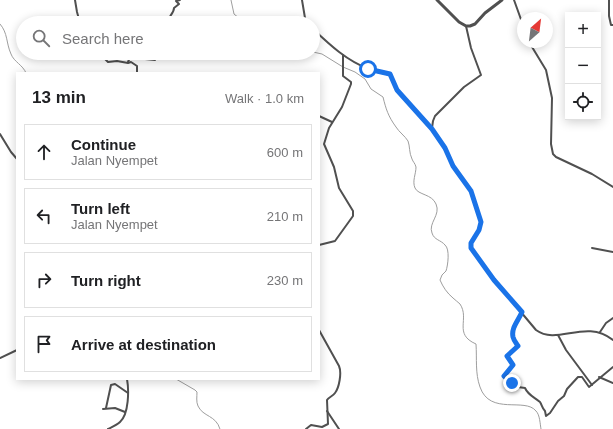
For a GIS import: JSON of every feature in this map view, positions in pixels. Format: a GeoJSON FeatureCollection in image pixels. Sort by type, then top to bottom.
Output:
{"type":"FeatureCollection","features":[{"type":"Feature","properties":{"kind":"street"},"geometry":{"type":"LineString","coordinates":[[75,0],[77,16]]}},
{"type":"Feature","properties":{"kind":"street"},"geometry":{"type":"LineString","coordinates":[[171,16],[174,8],[179,4],[176,1],[180,0]]}},
{"type":"Feature","properties":{"kind":"street"},"geometry":{"type":"LineString","coordinates":[[302,0],[305,16]]}},
{"type":"Feature","properties":{"kind":"street"},"geometry":{"type":"LineString","coordinates":[[432,129],[435,116],[464,87],[480,75],[471,48],[470,37],[466,26],[459,22],[436,0]]}},
{"type":"Feature","properties":{"kind":"street"},"geometry":{"type":"LineString","coordinates":[[466,26],[475,24],[485,13],[502,0]]}},
{"type":"Feature","properties":{"kind":"street"},"geometry":{"type":"LineString","coordinates":[[514,0],[518,12]]}},
{"type":"Feature","properties":{"kind":"street"},"geometry":{"type":"LineString","coordinates":[[609,0],[609,17],[613,26]]}},
{"type":"Feature","properties":{"kind":"street"},"geometry":{"type":"LineString","coordinates":[[320,35],[342,55],[368,69],[390,74],[394,85],[401,96],[415,109],[432,129],[445,148],[453,166],[467,183],[475,198],[480,215],[481,226],[471,243],[471,248],[494,280],[538,332],[547,335],[558,335],[580,331],[600,332],[613,340]]}},
{"type":"Feature","properties":{"kind":"street"},"geometry":{"type":"LineString","coordinates":[[533,48],[546,70],[552,98],[551,144],[553,154],[556,157],[613,186]]}},
{"type":"Feature","properties":{"kind":"street"},"geometry":{"type":"LineString","coordinates":[[320,245],[335,241],[353,216],[353,211],[339,188],[330,155],[324,146],[332,122],[342,106],[351,84],[351,82],[343,76],[342,55]]}},
{"type":"Feature","properties":{"kind":"street"},"geometry":{"type":"LineString","coordinates":[[106,60],[108,62],[117,60],[128,63],[131,62],[137,66],[137,72]]}},
{"type":"Feature","properties":{"kind":"street"},"geometry":{"type":"LineString","coordinates":[[320,116],[332,122]]}},
{"type":"Feature","properties":{"kind":"street"},"geometry":{"type":"LineString","coordinates":[[0,134],[16,158]]}},
{"type":"Feature","properties":{"kind":"street"},"geometry":{"type":"LineString","coordinates":[[592,248],[613,252]]}},
{"type":"Feature","properties":{"kind":"street"},"geometry":{"type":"LineString","coordinates":[[522,312],[514,326],[513,338],[518,346],[507,355],[513,365],[504,376],[518,387],[525,388],[529,394],[541,404],[547,416],[578,377],[582,377],[588,387],[613,367]]}},
{"type":"Feature","properties":{"kind":"street"},"geometry":{"type":"LineString","coordinates":[[600,332],[606,322],[613,318]]}},
{"type":"Feature","properties":{"kind":"street"},"geometry":{"type":"LineString","coordinates":[[306,429],[311,425],[322,427],[326,426],[328,422],[327,400],[335,393],[340,378],[341,371],[336,359],[320,332]]}},
{"type":"Feature","properties":{"kind":"street"},"geometry":{"type":"LineString","coordinates":[[558,335],[566,350],[592,385]]}},
{"type":"Feature","properties":{"kind":"street"},"geometry":{"type":"LineString","coordinates":[[0,358],[16,350]]}},
{"type":"Feature","properties":{"kind":"street"},"geometry":{"type":"LineString","coordinates":[[599,377],[613,383]]}},
{"type":"Feature","properties":{"kind":"street"},"geometry":{"type":"LineString","coordinates":[[108,429],[121,421],[125,412],[128,393],[127,380]]}},
{"type":"Feature","properties":{"kind":"street"},"geometry":{"type":"LineString","coordinates":[[125,412],[115,408],[105,409],[111,384],[115,384],[128,393]]}},
{"type":"Feature","properties":{"kind":"street"},"geometry":{"type":"LineString","coordinates":[[327,410],[339,429]]}},
{"type":"Feature","properties":{"kind":"waterway"},"geometry":{"type":"LineString","coordinates":[[231,0],[234,14],[236,16]]}},
{"type":"Feature","properties":{"kind":"waterway"},"geometry":{"type":"LineString","coordinates":[[0,24],[6,35],[12,57],[25,72]]}},
{"type":"Feature","properties":{"kind":"waterway"},"geometry":{"type":"LineString","coordinates":[[320,54],[355,72],[365,79],[371,89],[383,97],[386,109],[391,119],[397,129],[408,141],[411,157],[416,167],[414,180],[415,188],[419,192],[431,198],[436,204],[437,212],[431,229],[432,233],[434,237],[447,247],[448,250],[446,271],[440,280],[447,292],[460,304],[463,310],[463,331],[465,336],[476,344],[478,382],[480,387],[485,396],[491,401],[499,404],[524,405],[531,407],[538,415],[541,429]]}},
{"type":"Feature","properties":{"kind":"waterway"},"geometry":{"type":"LineString","coordinates":[[178,380],[197,392],[197,403],[200,410],[213,418],[220,429]]}},
{"type":"Feature","properties":{"kind":"route"},"geometry":{"type":"LineString","coordinates":[[368,69],[390,74],[394,85],[401,96],[415,109],[432,129],[445,148],[453,166],[467,183],[475,198],[480,215],[481,226],[470,246],[494,280],[522,312],[514,325],[513,339],[518,346],[507,356],[513,365],[504,376],[512,383]]}}]}
